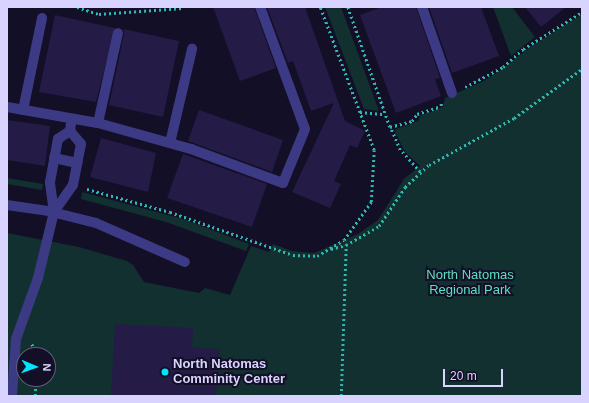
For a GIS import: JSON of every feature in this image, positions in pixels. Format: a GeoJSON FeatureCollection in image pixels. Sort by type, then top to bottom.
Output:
{"type":"FeatureCollection","features":[{"type":"Feature","properties":{"kind":"street"},"geometry":{"type":"LineString","coordinates":[[7,107],[98,123],[170,144],[283,183],[305,129],[260,7]]}},
{"type":"Feature","properties":{"kind":"street"},"geometry":{"type":"LineString","coordinates":[[422,7],[452,93]]}},
{"type":"Feature","properties":{"kind":"street"},"geometry":{"type":"LineString","coordinates":[[23,110],[42,18]]}},
{"type":"Feature","properties":{"kind":"street"},"geometry":{"type":"LineString","coordinates":[[98,123],[118,33]]}},
{"type":"Feature","properties":{"kind":"street"},"geometry":{"type":"LineString","coordinates":[[170,144],[192,49]]}},
{"type":"Feature","properties":{"kind":"street"},"geometry":{"type":"LineString","coordinates":[[12,396],[16,340],[38,278],[54,212],[50,182],[58,139],[70,131],[72,119]]}},
{"type":"Feature","properties":{"kind":"street"},"geometry":{"type":"LineString","coordinates":[[54,212],[73,185],[81,144],[70,131]]}},
{"type":"Feature","properties":{"kind":"street"},"geometry":{"type":"LineString","coordinates":[[54,158],[77,163]]}},
{"type":"Feature","properties":{"kind":"street"},"geometry":{"type":"LineString","coordinates":[[7,205],[54,212],[96,223],[185,262]]}},
{"type":"Feature","properties":{"kind":"path"},"geometry":{"type":"LineString","coordinates":[[77,7],[99,14],[183,8]]}},
{"type":"Feature","properties":{"kind":"path"},"geometry":{"type":"LineString","coordinates":[[73,185],[170,212],[293,255],[317,256],[344,240],[371,202],[374,150],[320,7]]}},
{"type":"Feature","properties":{"kind":"path"},"geometry":{"type":"LineString","coordinates":[[348,7],[385,114],[400,150],[420,172]]}},
{"type":"Feature","properties":{"kind":"path"},"geometry":{"type":"LineString","coordinates":[[390,127],[412,121],[417,114],[441,106],[441,99],[503,67],[523,49],[582,12]]}},
{"type":"Feature","properties":{"kind":"path"},"geometry":{"type":"LineString","coordinates":[[327,250],[346,245],[379,226],[405,187],[420,172],[514,118],[582,69]]}},
{"type":"Feature","properties":{"kind":"path"},"geometry":{"type":"LineString","coordinates":[[360,112],[385,114]]}},
{"type":"Feature","properties":{"kind":"path"},"geometry":{"type":"LineString","coordinates":[[341,396],[346,245]]}},
{"type":"Feature","properties":{"kind":"green space"},"geometry":{"type":"Polygon","coordinates":[[[325,7],[341,7],[379,111],[364,109],[325,7]]]}},
{"type":"Feature","properties":{"kind":"green space"},"geometry":{"type":"Polygon","coordinates":[[[493,7],[512,7],[535,37],[511,56],[493,7]]]}},
{"type":"Feature","properties":{"kind":"green space","name":"North Natomas Regional Park"},"geometry":{"type":"Polygon","coordinates":[[[582,14],[582,396],[7,396],[7,233],[79,247],[127,261],[133,265],[144,282],[199,293],[205,288],[230,295],[251,246],[269,252],[273,244],[292,251],[314,253],[358,234],[378,220],[404,179],[420,166],[405,152],[395,132],[396,129],[418,121],[420,116],[443,107],[445,98],[482,82],[501,70],[530,47],[582,14]]]}},
{"type":"Feature","properties":{"kind":"green space"},"geometry":{"type":"Polygon","coordinates":[[[7,178],[43,184],[42,190],[7,184],[7,178]]]}},
{"type":"Feature","properties":{"kind":"green space"},"geometry":{"type":"Polygon","coordinates":[[[82,192],[183,219],[249,244],[246,251],[166,222],[81,199],[82,192]]]}},
{"type":"Feature","properties":{"kind":"building"},"geometry":{"type":"Polygon","coordinates":[[[213,7],[254,7],[276,68],[240,81],[213,7]]]}},
{"type":"Feature","properties":{"kind":"building"},"geometry":{"type":"Polygon","coordinates":[[[267,7],[305,7],[345,121],[365,131],[357,148],[350,145],[334,181],[341,184],[330,208],[292,192],[334,103],[311,111],[293,61],[288,63],[267,7]]]}},
{"type":"Feature","properties":{"kind":"building"},"geometry":{"type":"Polygon","coordinates":[[[382,7],[416,7],[440,78],[435,79],[441,96],[396,113],[360,15],[382,7]]]}},
{"type":"Feature","properties":{"kind":"building"},"geometry":{"type":"Polygon","coordinates":[[[429,7],[481,7],[499,56],[452,73],[429,7]]]}},
{"type":"Feature","properties":{"kind":"building"},"geometry":{"type":"Polygon","coordinates":[[[525,7],[566,7],[541,27],[525,7]]]}},
{"type":"Feature","properties":{"kind":"building"},"geometry":{"type":"Polygon","coordinates":[[[55,15],[115,28],[96,102],[39,92],[55,15]]]}},
{"type":"Feature","properties":{"kind":"building"},"geometry":{"type":"Polygon","coordinates":[[[123,29],[179,41],[163,117],[109,105],[124,34],[123,29]]]}},
{"type":"Feature","properties":{"kind":"building"},"geometry":{"type":"Polygon","coordinates":[[[199,110],[283,140],[272,172],[188,141],[199,110]]]}},
{"type":"Feature","properties":{"kind":"building"},"geometry":{"type":"Polygon","coordinates":[[[7,120],[50,126],[45,166],[7,160],[7,120]]]}},
{"type":"Feature","properties":{"kind":"building"},"geometry":{"type":"Polygon","coordinates":[[[101,138],[156,153],[148,192],[90,177],[101,138]]]}},
{"type":"Feature","properties":{"kind":"building"},"geometry":{"type":"Polygon","coordinates":[[[183,154],[267,184],[252,227],[167,198],[183,154]]]}},
{"type":"Feature","properties":{"kind":"building","name":"North Natomas Comminity Center"},"geometry":{"type":"Polygon","coordinates":[[[115,324],[193,328],[192,347],[219,349],[216,396],[111,396],[115,324]]]}},
{"type":"Feature","properties":{"kind":"place","name":"North Natomas Comminity Center"},"geometry":{"type":"Point","coordinates":[165,372]}}]}
